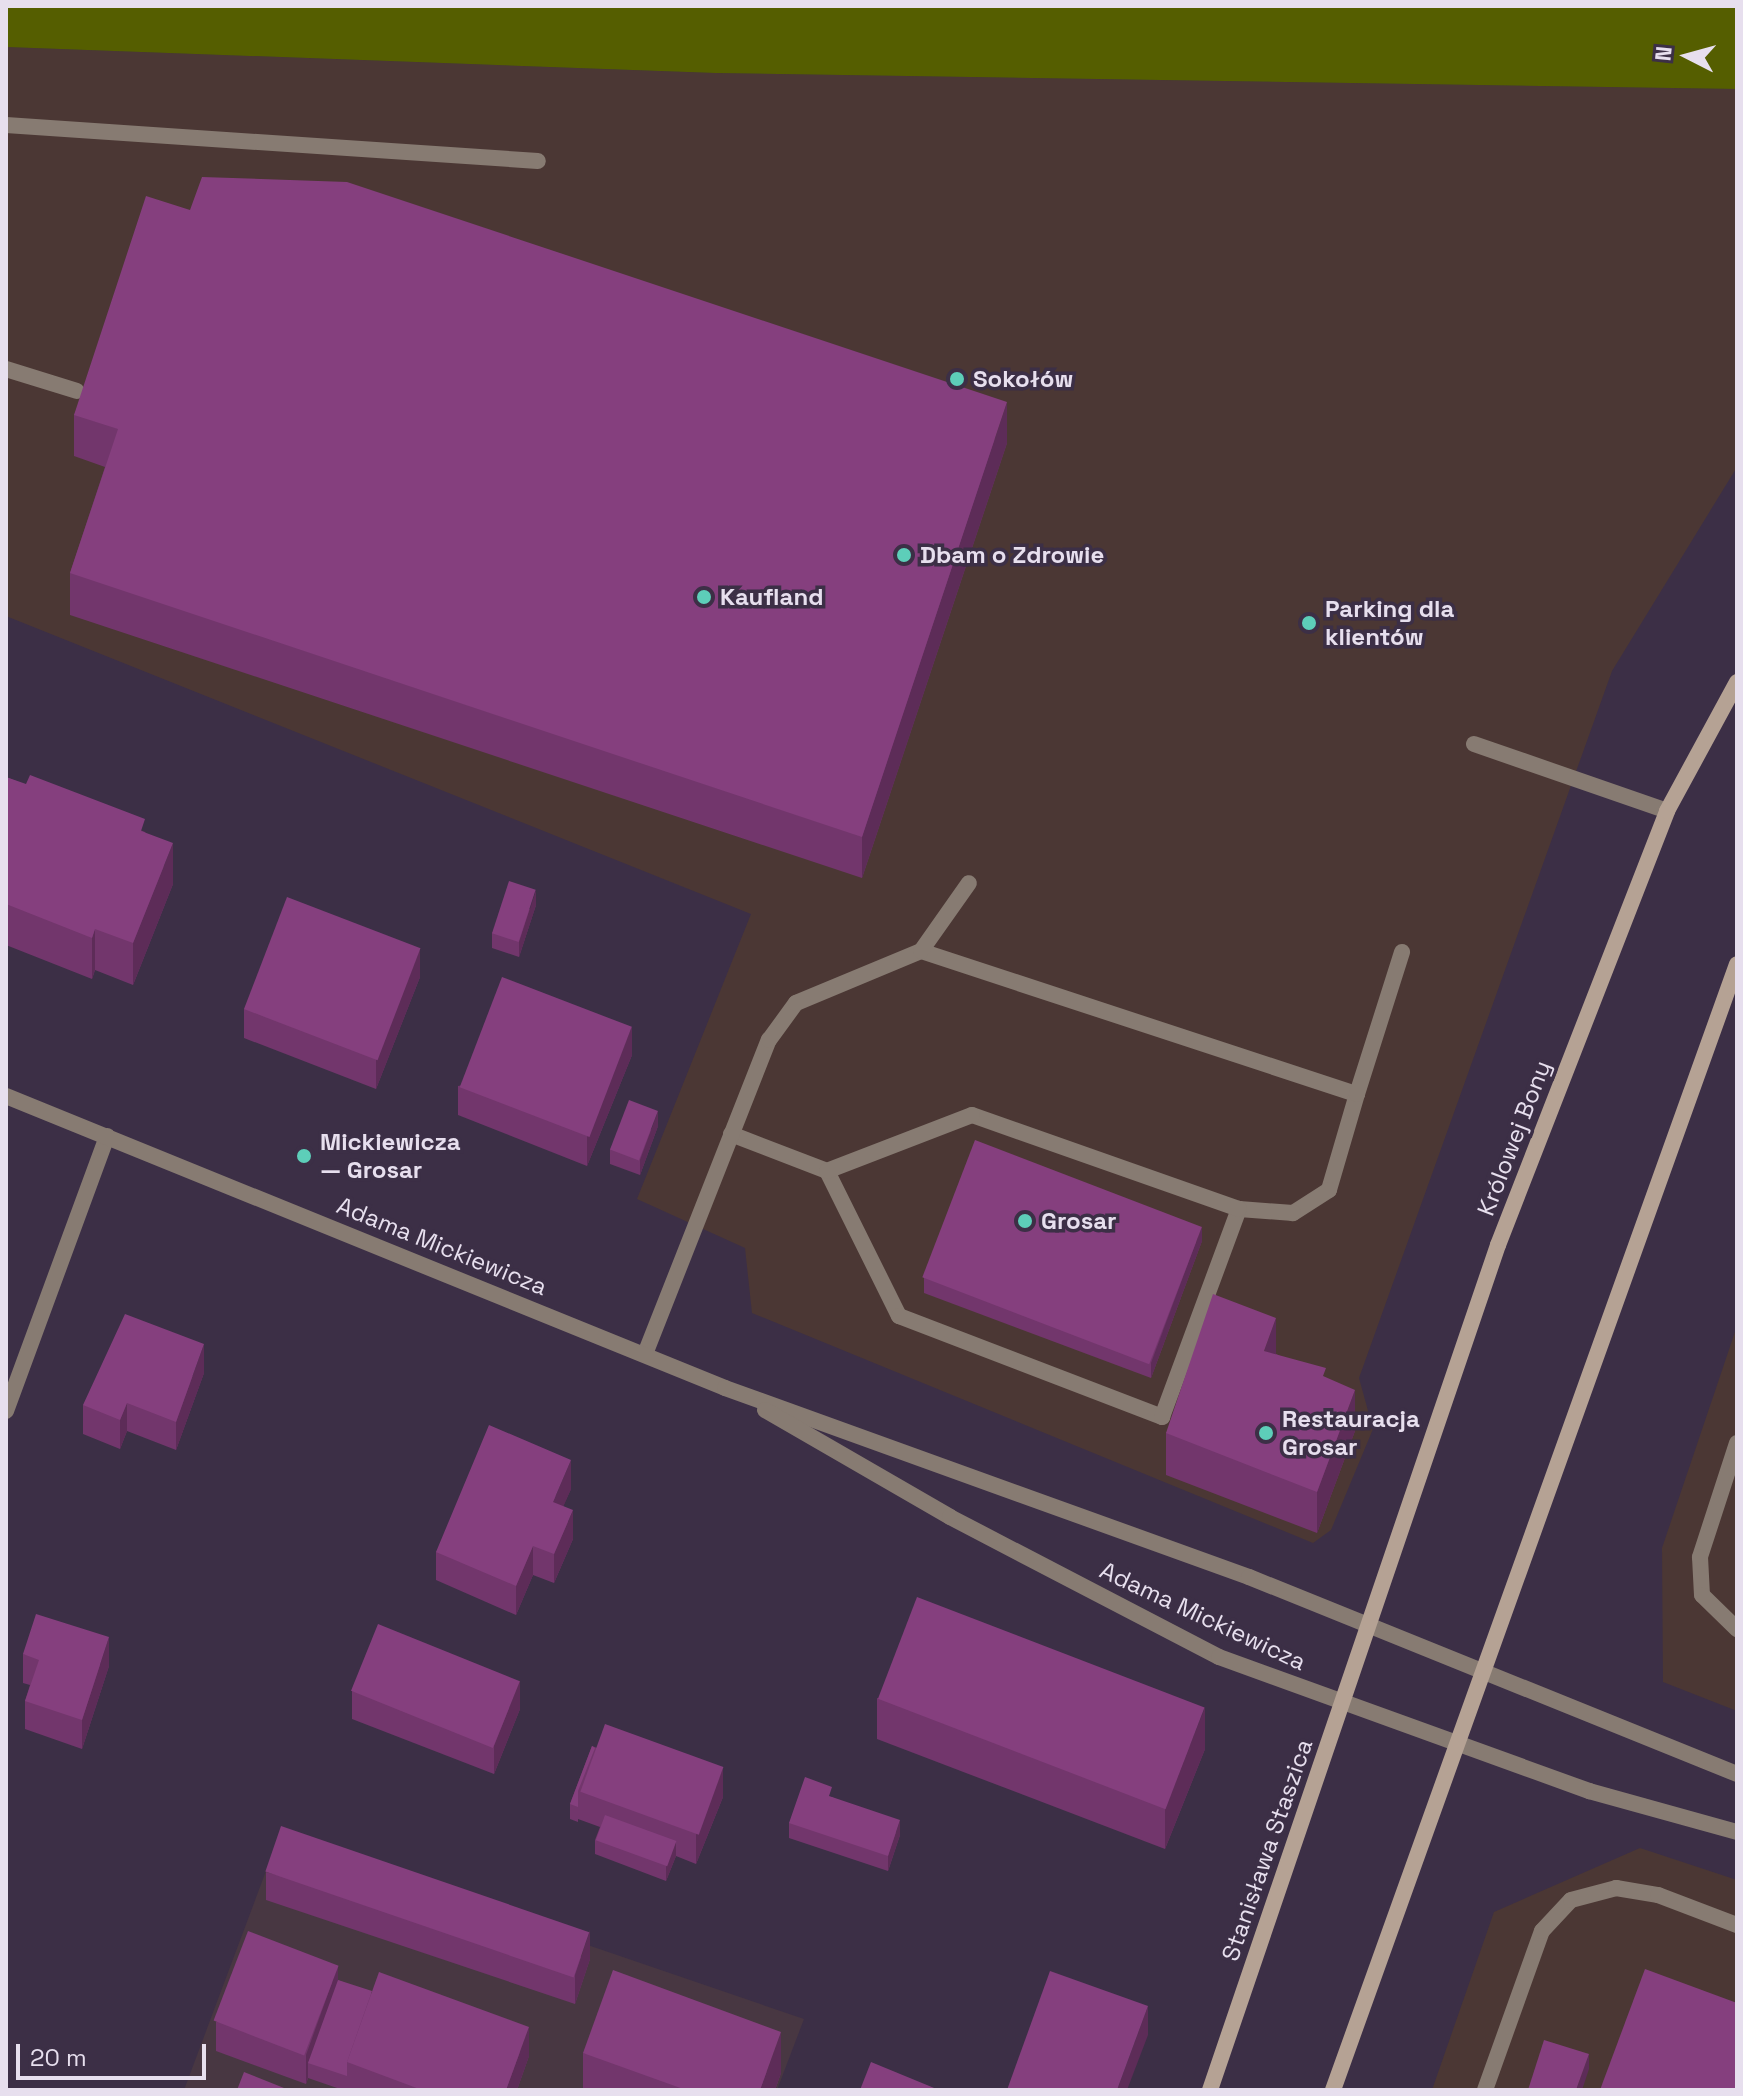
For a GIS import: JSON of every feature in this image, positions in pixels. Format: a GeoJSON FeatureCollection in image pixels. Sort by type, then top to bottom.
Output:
{"type":"FeatureCollection","features":[{"type":"Feature","properties":{"kind":"main road","name":"Królowej Bony"},"geometry":{"type":"LineString","coordinates":[[1371,1626],[1498,1245],[1667,811],[1737,682]]}},
{"type":"Feature","properties":{"kind":"main road"},"geometry":{"type":"LineString","coordinates":[[1333,2090],[1737,964]]}},
{"type":"Feature","properties":{"kind":"main road","name":"Stanisława Staszica"},"geometry":{"type":"LineString","coordinates":[[1210,2090],[1371,1626]]}},
{"type":"Feature","properties":{"kind":"street"},"geometry":{"type":"LineString","coordinates":[[6,125],[538,161]]}},
{"type":"Feature","properties":{"kind":"street"},"geometry":{"type":"LineString","coordinates":[[6,369],[77,391]]}},
{"type":"Feature","properties":{"kind":"street"},"geometry":{"type":"LineString","coordinates":[[1474,744],[1667,811]]}},
{"type":"Feature","properties":{"kind":"street"},"geometry":{"type":"LineString","coordinates":[[645,1354],[769,1040],[796,1003],[921,951],[969,883]]}},
{"type":"Feature","properties":{"kind":"street"},"geometry":{"type":"LineString","coordinates":[[921,951],[1357,1094]]}},
{"type":"Feature","properties":{"kind":"street"},"geometry":{"type":"LineString","coordinates":[[731,1134],[827,1171],[972,1115],[1239,1209],[1293,1213],[1329,1190],[1402,952]]}},
{"type":"Feature","properties":{"kind":"street","name":"Adama Mickiewicza"},"geometry":{"type":"LineString","coordinates":[[6,1096],[725,1388],[1485,1669],[1737,1774]]}},
{"type":"Feature","properties":{"kind":"street"},"geometry":{"type":"LineString","coordinates":[[6,1411],[107,1136]]}},
{"type":"Feature","properties":{"kind":"street"},"geometry":{"type":"LineString","coordinates":[[827,1171],[899,1316],[1162,1417],[1239,1209]]}},
{"type":"Feature","properties":{"kind":"street","name":"Adama Mickiewicza"},"geometry":{"type":"LineString","coordinates":[[725,1388],[1035,1561],[1219,1657],[1341,1706],[1457,1746],[1737,1832]]}},
{"type":"Feature","properties":{"kind":"street"},"geometry":{"type":"LineString","coordinates":[[1737,1443],[1700,1557],[1702,1595],[1737,1629]]}},
{"type":"Feature","properties":{"kind":"street"},"geometry":{"type":"LineString","coordinates":[[1485,2090],[1542,1931],[1571,1900],[1616,1888],[1658,1895],[1737,1925]]}},
{"type":"Feature","properties":{"kind":"shaded area"},"geometry":{"type":"Polygon","coordinates":[[[6,47],[715,73],[1737,89],[1737,467],[1612,671],[1359,1378],[1373,1429],[1331,1530],[1313,1543],[752,1313],[745,1248],[637,1199],[751,914],[6,616],[6,47]]]}},
{"type":"Feature","properties":{"kind":"shaded area"},"geometry":{"type":"Polygon","coordinates":[[[1737,1326],[1737,1711],[1663,1682],[1662,1548],[1737,1326]]]}},
{"type":"Feature","properties":{"kind":"shaded area"},"geometry":{"type":"Polygon","coordinates":[[[278,1839],[804,2019],[777,2090],[184,2090],[278,1839]]]}},
{"type":"Feature","properties":{"kind":"shaded area"},"geometry":{"type":"Polygon","coordinates":[[[1640,1848],[1737,1880],[1737,2090],[1432,2090],[1494,1912],[1640,1848]]]}},
{"type":"Feature","properties":{"kind":"green space"},"geometry":{"type":"Polygon","coordinates":[[[6,6],[1737,6],[1737,89],[715,73],[6,47],[6,6]]]}},
{"type":"Feature","properties":{"kind":"building"},"geometry":{"type":"Polygon","coordinates":[[[202,177],[347,182],[1007,402],[862,837],[70,573],[118,429],[74,415],[146,196],[190,210],[202,177]]]}},
{"type":"Feature","properties":{"kind":"building"},"geometry":{"type":"Polygon","coordinates":[[[30,775],[145,819],[141,831],[173,843],[133,943],[95,929],[92,938],[6,904],[6,777],[26,784],[30,775]]]}},
{"type":"Feature","properties":{"kind":"building"},"geometry":{"type":"Polygon","coordinates":[[[509,881],[536,890],[519,942],[492,933],[509,881]]]}},
{"type":"Feature","properties":{"kind":"building"},"geometry":{"type":"Polygon","coordinates":[[[287,897],[421,948],[377,1060],[244,1009],[287,897]]]}},
{"type":"Feature","properties":{"kind":"building"},"geometry":{"type":"Polygon","coordinates":[[[502,977],[632,1027],[589,1137],[460,1087],[502,977]]]}},
{"type":"Feature","properties":{"kind":"building"},"geometry":{"type":"Polygon","coordinates":[[[629,1100],[658,1111],[639,1161],[610,1149],[629,1100]]]}},
{"type":"Feature","properties":{"kind":"building"},"geometry":{"type":"Polygon","coordinates":[[[975,1140],[1202,1227],[1149,1364],[922,1277],[975,1140]]]}},
{"type":"Feature","properties":{"kind":"building","name":"Restauracja Grosar"},"geometry":{"type":"Polygon","coordinates":[[[1213,1294],[1276,1318],[1264,1351],[1326,1368],[1323,1376],[1355,1390],[1317,1492],[1166,1433],[1213,1294]]]}},
{"type":"Feature","properties":{"kind":"building"},"geometry":{"type":"Polygon","coordinates":[[[125,1314],[204,1344],[176,1422],[127,1403],[120,1420],[83,1405],[125,1314]]]}},
{"type":"Feature","properties":{"kind":"building"},"geometry":{"type":"Polygon","coordinates":[[[489,1425],[571,1460],[553,1502],[573,1510],[554,1554],[533,1546],[516,1586],[436,1552],[489,1425]]]}},
{"type":"Feature","properties":{"kind":"building"},"geometry":{"type":"Polygon","coordinates":[[[917,1597],[1205,1707],[1165,1809],[878,1699],[917,1597]]]}},
{"type":"Feature","properties":{"kind":"building"},"geometry":{"type":"Polygon","coordinates":[[[36,1614],[109,1637],[82,1720],[25,1701],[39,1660],[23,1654],[36,1614]]]}},
{"type":"Feature","properties":{"kind":"building"},"geometry":{"type":"Polygon","coordinates":[[[378,1624],[520,1681],[493,1748],[351,1691],[378,1624]]]}},
{"type":"Feature","properties":{"kind":"building"},"geometry":{"type":"Polygon","coordinates":[[[605,1724],[723,1767],[699,1835],[580,1792],[605,1724]]]}},
{"type":"Feature","properties":{"kind":"building"},"geometry":{"type":"Polygon","coordinates":[[[592,1746],[595,1748],[578,1791],[578,1807],[570,1804],[592,1746]]]}},
{"type":"Feature","properties":{"kind":"building"},"geometry":{"type":"Polygon","coordinates":[[[805,1777],[832,1787],[829,1796],[900,1820],[888,1856],[789,1823],[805,1777]]]}},
{"type":"Feature","properties":{"kind":"building"},"geometry":{"type":"Polygon","coordinates":[[[605,1815],[676,1841],[667,1866],[596,1840],[605,1815]]]}},
{"type":"Feature","properties":{"kind":"building"},"geometry":{"type":"Polygon","coordinates":[[[281,1826],[589,1932],[574,1978],[265,1871],[281,1826]]]}},
{"type":"Feature","properties":{"kind":"building"},"geometry":{"type":"Polygon","coordinates":[[[248,1931],[339,1966],[304,2055],[214,2021],[248,1931]]]}},
{"type":"Feature","properties":{"kind":"building"},"geometry":{"type":"Polygon","coordinates":[[[1645,1969],[1737,2003],[1737,2090],[1600,2090],[1645,1969]]]}},
{"type":"Feature","properties":{"kind":"building"},"geometry":{"type":"Polygon","coordinates":[[[613,1970],[781,2032],[760,2090],[686,2090],[583,2053],[613,1970]]]}},
{"type":"Feature","properties":{"kind":"building"},"geometry":{"type":"Polygon","coordinates":[[[1050,1971],[1148,2006],[1117,2090],[1007,2090],[1050,1971]]]}},
{"type":"Feature","properties":{"kind":"building"},"geometry":{"type":"Polygon","coordinates":[[[379,1972],[529,2027],[506,2090],[422,2090],[347,2062],[379,1972]]]}},
{"type":"Feature","properties":{"kind":"building"},"geometry":{"type":"Polygon","coordinates":[[[338,1980],[372,1991],[347,2062],[347,2076],[308,2063],[338,1980]]]}},
{"type":"Feature","properties":{"kind":"building"},"geometry":{"type":"Polygon","coordinates":[[[1544,2040],[1589,2054],[1576,2090],[1528,2090],[1544,2040]]]}},
{"type":"Feature","properties":{"kind":"building"},"geometry":{"type":"Polygon","coordinates":[[[871,2062],[939,2090],[860,2090],[871,2062]]]}},
{"type":"Feature","properties":{"kind":"building"},"geometry":{"type":"Polygon","coordinates":[[[244,2072],[289,2090],[237,2090],[244,2072]]]}},
{"type":"Feature","properties":{"kind":"place","name":"Sokołów"},"geometry":{"type":"Point","coordinates":[957,379]}},
{"type":"Feature","properties":{"kind":"place","name":"Dbam o Zdrowie"},"geometry":{"type":"Point","coordinates":[904,555]}},
{"type":"Feature","properties":{"kind":"place","name":"Kaufland"},"geometry":{"type":"Point","coordinates":[704,597]}},
{"type":"Feature","properties":{"kind":"place","name":"Parking dla klientów"},"geometry":{"type":"Point","coordinates":[1309,623]}},
{"type":"Feature","properties":{"kind":"place","name":"Mickiewicza — Grosar"},"geometry":{"type":"Point","coordinates":[304,1156]}},
{"type":"Feature","properties":{"kind":"place","name":"Grosar"},"geometry":{"type":"Point","coordinates":[1025,1221]}},
{"type":"Feature","properties":{"kind":"place","name":"Restauracja Grosar"},"geometry":{"type":"Point","coordinates":[1266,1433]}}]}
